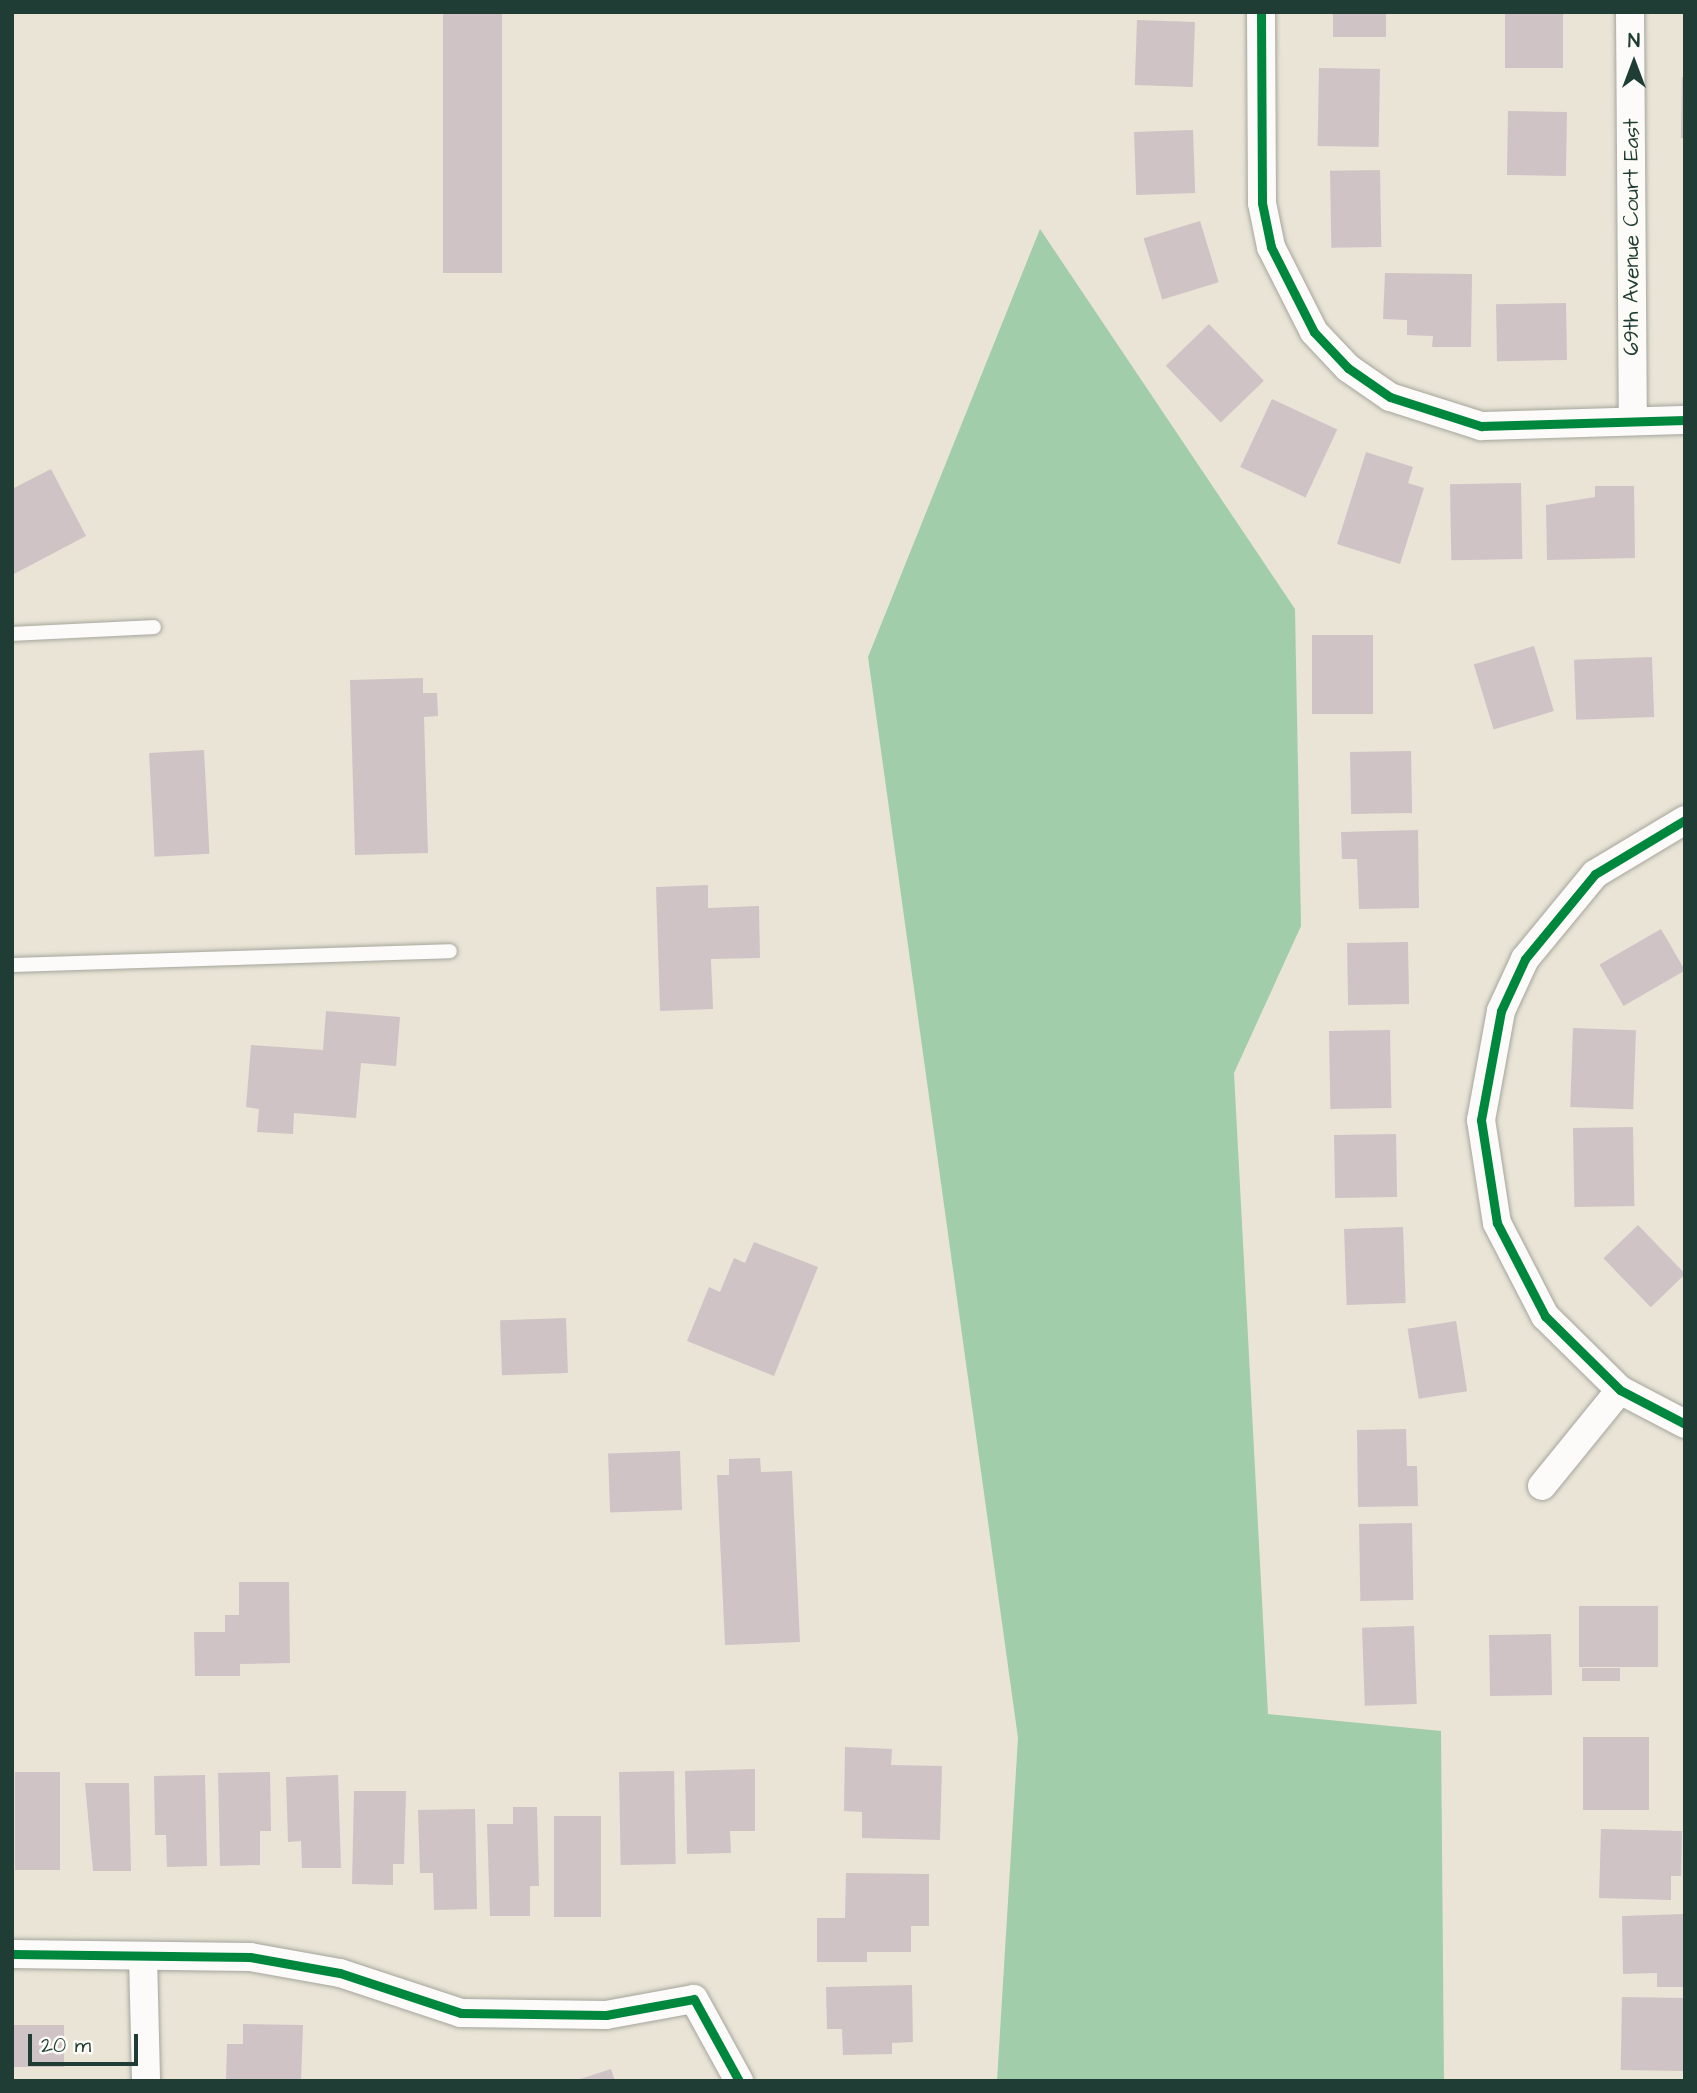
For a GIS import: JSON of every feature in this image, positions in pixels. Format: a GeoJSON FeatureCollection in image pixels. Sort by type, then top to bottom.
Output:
{"type":"FeatureCollection","features":[{"type":"Feature","properties":{"kind":"street"},"geometry":{"type":"LineString","coordinates":[[1261,12],[1262,203],[1283,279],[1314,331],[1348,368],[1390,397],[1435,416],[1516,428],[1633,419],[1685,420]]}},
{"type":"Feature","properties":{"kind":"street","name":"69th Avenue Court East"},"geometry":{"type":"LineString","coordinates":[[1630,12],[1633,419]]}},
{"type":"Feature","properties":{"kind":"street"},"geometry":{"type":"LineString","coordinates":[[1685,820],[1595,874],[1556,914],[1510,990],[1486,1063],[1481,1120],[1497,1223],[1517,1272],[1567,1343],[1620,1390],[1685,1424]]}},
{"type":"Feature","properties":{"kind":"street"},"geometry":{"type":"LineString","coordinates":[[1542,1486],[1620,1390]]}},
{"type":"Feature","properties":{"kind":"street"},"geometry":{"type":"LineString","coordinates":[[12,1954],[250,1957],[340,1973],[461,2013],[606,2015],[694,1999],[739,2081]]}},
{"type":"Feature","properties":{"kind":"street"},"geometry":{"type":"LineString","coordinates":[[143,1956],[146,2081]]}},
{"type":"Feature","properties":{"kind":"lane"},"geometry":{"type":"LineString","coordinates":[[12,634],[154,627]]}},
{"type":"Feature","properties":{"kind":"lane"},"geometry":{"type":"LineString","coordinates":[[12,965],[450,951]]}},
{"type":"Feature","properties":{"kind":"green space"},"geometry":{"type":"Polygon","coordinates":[[[1040,229],[1295,609],[1301,926],[1234,1073],[1268,1714],[1441,1731],[1444,2081],[997,2081],[1018,1738],[868,657],[1040,229]]]}},
{"type":"Feature","properties":{"kind":"building"},"geometry":{"type":"Polygon","coordinates":[[[443,12],[502,12],[502,273],[443,273],[443,12]]]}},
{"type":"Feature","properties":{"kind":"building"},"geometry":{"type":"Polygon","coordinates":[[[1333,12],[1386,12],[1386,37],[1333,37],[1333,12]]]}},
{"type":"Feature","properties":{"kind":"building"},"geometry":{"type":"Polygon","coordinates":[[[1505,12],[1563,12],[1563,68],[1505,68],[1505,12]]]}},
{"type":"Feature","properties":{"kind":"building"},"geometry":{"type":"Polygon","coordinates":[[[1137,20],[1195,22],[1193,87],[1135,85],[1137,20]]]}},
{"type":"Feature","properties":{"kind":"building"},"geometry":{"type":"Polygon","coordinates":[[[1319,68],[1380,69],[1379,147],[1318,146],[1319,68]]]}},
{"type":"Feature","properties":{"kind":"building"},"geometry":{"type":"Polygon","coordinates":[[[1682,77],[1685,77],[1685,138],[1681,138],[1682,77]]]}},
{"type":"Feature","properties":{"kind":"building"},"geometry":{"type":"Polygon","coordinates":[[[1508,111],[1567,112],[1566,176],[1507,175],[1508,111]]]}},
{"type":"Feature","properties":{"kind":"building"},"geometry":{"type":"Polygon","coordinates":[[[1193,130],[1195,193],[1136,195],[1134,132],[1193,130]]]}},
{"type":"Feature","properties":{"kind":"building"},"geometry":{"type":"Polygon","coordinates":[[[1380,170],[1381,247],[1331,248],[1330,171],[1380,170]]]}},
{"type":"Feature","properties":{"kind":"building"},"geometry":{"type":"Polygon","coordinates":[[[1200,221],[1219,282],[1162,299],[1144,238],[1200,221]]]}},
{"type":"Feature","properties":{"kind":"building"},"geometry":{"type":"Polygon","coordinates":[[[1385,273],[1472,274],[1471,347],[1432,347],[1433,336],[1407,335],[1407,320],[1383,319],[1385,273]]]}},
{"type":"Feature","properties":{"kind":"building"},"geometry":{"type":"Polygon","coordinates":[[[1566,303],[1567,360],[1497,361],[1496,304],[1566,303]]]}},
{"type":"Feature","properties":{"kind":"building"},"geometry":{"type":"Polygon","coordinates":[[[1209,324],[1264,381],[1221,423],[1166,366],[1209,324]]]}},
{"type":"Feature","properties":{"kind":"building"},"geometry":{"type":"Polygon","coordinates":[[[1272,399],[1337,429],[1306,497],[1240,467],[1272,399]]]}},
{"type":"Feature","properties":{"kind":"building"},"geometry":{"type":"Polygon","coordinates":[[[1366,452],[1413,467],[1408,483],[1424,488],[1400,564],[1337,544],[1366,452]]]}},
{"type":"Feature","properties":{"kind":"building"},"geometry":{"type":"Polygon","coordinates":[[[51,469],[86,536],[12,575],[12,489],[51,469]]]}},
{"type":"Feature","properties":{"kind":"building"},"geometry":{"type":"Polygon","coordinates":[[[1521,483],[1522,559],[1451,560],[1450,484],[1521,483]]]}},
{"type":"Feature","properties":{"kind":"building"},"geometry":{"type":"Polygon","coordinates":[[[1595,486],[1634,486],[1635,558],[1547,560],[1546,505],[1595,497],[1595,486]]]}},
{"type":"Feature","properties":{"kind":"building"},"geometry":{"type":"Polygon","coordinates":[[[1312,635],[1373,635],[1373,714],[1312,714],[1312,635]]]}},
{"type":"Feature","properties":{"kind":"building"},"geometry":{"type":"Polygon","coordinates":[[[1534,646],[1554,711],[1494,729],[1474,664],[1534,646]]]}},
{"type":"Feature","properties":{"kind":"building"},"geometry":{"type":"Polygon","coordinates":[[[1652,657],[1654,717],[1576,720],[1574,660],[1652,657]]]}},
{"type":"Feature","properties":{"kind":"building"},"geometry":{"type":"Polygon","coordinates":[[[423,678],[423,693],[437,693],[438,716],[424,717],[428,853],[355,855],[350,680],[423,678]]]}},
{"type":"Feature","properties":{"kind":"building"},"geometry":{"type":"Polygon","coordinates":[[[204,750],[209,854],[155,857],[149,753],[204,750]]]}},
{"type":"Feature","properties":{"kind":"building"},"geometry":{"type":"Polygon","coordinates":[[[1411,751],[1412,813],[1351,814],[1350,752],[1411,751]]]}},
{"type":"Feature","properties":{"kind":"building"},"geometry":{"type":"Polygon","coordinates":[[[1418,830],[1419,908],[1359,909],[1357,859],[1342,859],[1341,832],[1418,830]]]}},
{"type":"Feature","properties":{"kind":"building"},"geometry":{"type":"Polygon","coordinates":[[[708,885],[708,908],[759,906],[760,958],[711,959],[713,1009],[660,1011],[656,887],[708,885]]]}},
{"type":"Feature","properties":{"kind":"building"},"geometry":{"type":"Polygon","coordinates":[[[1661,929],[1685,971],[1624,1006],[1600,965],[1661,929]]]}},
{"type":"Feature","properties":{"kind":"building"},"geometry":{"type":"Polygon","coordinates":[[[1408,942],[1409,1004],[1348,1005],[1347,943],[1408,942]]]}},
{"type":"Feature","properties":{"kind":"building"},"geometry":{"type":"Polygon","coordinates":[[[326,1011],[400,1017],[396,1066],[361,1063],[356,1118],[294,1113],[293,1134],[257,1132],[259,1109],[246,1107],[251,1045],[323,1050],[326,1011]]]}},
{"type":"Feature","properties":{"kind":"building"},"geometry":{"type":"Polygon","coordinates":[[[1573,1028],[1636,1030],[1633,1109],[1570,1107],[1573,1028]]]}},
{"type":"Feature","properties":{"kind":"building"},"geometry":{"type":"Polygon","coordinates":[[[1390,1030],[1391,1108],[1330,1109],[1329,1031],[1390,1030]]]}},
{"type":"Feature","properties":{"kind":"building"},"geometry":{"type":"Polygon","coordinates":[[[1633,1127],[1634,1206],[1574,1207],[1573,1128],[1633,1127]]]}},
{"type":"Feature","properties":{"kind":"building"},"geometry":{"type":"Polygon","coordinates":[[[1396,1134],[1397,1197],[1335,1198],[1334,1135],[1396,1134]]]}},
{"type":"Feature","properties":{"kind":"building"},"geometry":{"type":"Polygon","coordinates":[[[1638,1225],[1685,1274],[1651,1307],[1603,1258],[1638,1225]]]}},
{"type":"Feature","properties":{"kind":"building"},"geometry":{"type":"Polygon","coordinates":[[[1403,1227],[1406,1303],[1347,1305],[1344,1229],[1403,1227]]]}},
{"type":"Feature","properties":{"kind":"building"},"geometry":{"type":"Polygon","coordinates":[[[754,1242],[818,1267],[774,1376],[687,1341],[709,1287],[720,1292],[734,1258],[745,1263],[754,1242]]]}},
{"type":"Feature","properties":{"kind":"building"},"geometry":{"type":"Polygon","coordinates":[[[566,1318],[568,1373],[502,1375],[500,1320],[566,1318]]]}},
{"type":"Feature","properties":{"kind":"building"},"geometry":{"type":"Polygon","coordinates":[[[1456,1321],[1467,1391],[1419,1399],[1408,1329],[1456,1321]]]}},
{"type":"Feature","properties":{"kind":"building"},"geometry":{"type":"Polygon","coordinates":[[[1406,1429],[1407,1466],[1417,1466],[1418,1506],[1358,1507],[1357,1430],[1406,1429]]]}},
{"type":"Feature","properties":{"kind":"building"},"geometry":{"type":"Polygon","coordinates":[[[680,1451],[682,1510],[610,1512],[608,1454],[680,1451]]]}},
{"type":"Feature","properties":{"kind":"building"},"geometry":{"type":"Polygon","coordinates":[[[760,1458],[761,1472],[792,1471],[800,1642],[725,1645],[717,1475],[729,1475],[729,1459],[760,1458]]]}},
{"type":"Feature","properties":{"kind":"building"},"geometry":{"type":"Polygon","coordinates":[[[1412,1523],[1413,1600],[1360,1601],[1359,1524],[1412,1523]]]}},
{"type":"Feature","properties":{"kind":"building"},"geometry":{"type":"Polygon","coordinates":[[[239,1582],[289,1582],[290,1663],[240,1664],[240,1676],[195,1676],[194,1632],[225,1632],[225,1615],[239,1615],[239,1582]]]}},
{"type":"Feature","properties":{"kind":"building"},"geometry":{"type":"Polygon","coordinates":[[[1579,1606],[1658,1606],[1658,1667],[1579,1667],[1579,1606]]]}},
{"type":"Feature","properties":{"kind":"building"},"geometry":{"type":"Polygon","coordinates":[[[1414,1626],[1417,1704],[1365,1706],[1362,1628],[1414,1626]]]}},
{"type":"Feature","properties":{"kind":"building"},"geometry":{"type":"Polygon","coordinates":[[[1551,1634],[1552,1695],[1490,1696],[1489,1635],[1551,1634]]]}},
{"type":"Feature","properties":{"kind":"building"},"geometry":{"type":"Polygon","coordinates":[[[1582,1668],[1620,1668],[1620,1681],[1582,1681],[1582,1668]]]}},
{"type":"Feature","properties":{"kind":"building"},"geometry":{"type":"Polygon","coordinates":[[[1583,1737],[1649,1737],[1649,1810],[1583,1810],[1583,1737]]]}},
{"type":"Feature","properties":{"kind":"building"},"geometry":{"type":"Polygon","coordinates":[[[845,1747],[892,1749],[891,1765],[942,1766],[940,1840],[862,1838],[862,1812],[844,1811],[845,1747]]]}},
{"type":"Feature","properties":{"kind":"building"},"geometry":{"type":"Polygon","coordinates":[[[755,1769],[755,1831],[730,1831],[731,1853],[687,1854],[685,1771],[755,1769]]]}},
{"type":"Feature","properties":{"kind":"building"},"geometry":{"type":"Polygon","coordinates":[[[674,1771],[676,1864],[621,1865],[619,1772],[674,1771]]]}},
{"type":"Feature","properties":{"kind":"building"},"geometry":{"type":"Polygon","coordinates":[[[15,1772],[60,1772],[60,1870],[15,1870],[15,1772]]]}},
{"type":"Feature","properties":{"kind":"building"},"geometry":{"type":"Polygon","coordinates":[[[270,1772],[271,1831],[260,1831],[260,1865],[220,1866],[218,1773],[270,1772]]]}},
{"type":"Feature","properties":{"kind":"building"},"geometry":{"type":"Polygon","coordinates":[[[205,1775],[207,1866],[167,1867],[166,1835],[155,1835],[154,1776],[205,1775]]]}},
{"type":"Feature","properties":{"kind":"building"},"geometry":{"type":"Polygon","coordinates":[[[338,1775],[341,1868],[302,1868],[301,1841],[288,1842],[286,1777],[338,1775]]]}},
{"type":"Feature","properties":{"kind":"building"},"geometry":{"type":"Polygon","coordinates":[[[85,1783],[129,1783],[131,1871],[93,1871],[85,1783]]]}},
{"type":"Feature","properties":{"kind":"building"},"geometry":{"type":"Polygon","coordinates":[[[354,1791],[406,1791],[404,1864],[393,1864],[393,1885],[352,1884],[354,1791]]]}},
{"type":"Feature","properties":{"kind":"building"},"geometry":{"type":"Polygon","coordinates":[[[513,1807],[537,1807],[539,1886],[530,1886],[530,1916],[490,1916],[487,1824],[513,1824],[513,1807]]]}},
{"type":"Feature","properties":{"kind":"building"},"geometry":{"type":"Polygon","coordinates":[[[475,1809],[477,1909],[434,1910],[433,1873],[420,1873],[418,1810],[475,1809]]]}},
{"type":"Feature","properties":{"kind":"building"},"geometry":{"type":"Polygon","coordinates":[[[554,1816],[601,1816],[601,1917],[554,1917],[554,1816]]]}},
{"type":"Feature","properties":{"kind":"building"},"geometry":{"type":"Polygon","coordinates":[[[1601,1829],[1682,1831],[1681,1876],[1671,1876],[1671,1900],[1599,1898],[1601,1829]]]}},
{"type":"Feature","properties":{"kind":"building"},"geometry":{"type":"Polygon","coordinates":[[[846,1873],[929,1874],[929,1926],[911,1926],[911,1952],[867,1952],[867,1962],[817,1962],[817,1918],[845,1918],[846,1873]]]}},
{"type":"Feature","properties":{"kind":"building"},"geometry":{"type":"Polygon","coordinates":[[[1685,1914],[1685,1987],[1657,1987],[1657,1973],[1623,1974],[1622,1916],[1685,1914]]]}},
{"type":"Feature","properties":{"kind":"building"},"geometry":{"type":"Polygon","coordinates":[[[912,1985],[913,2042],[892,2043],[892,2054],[843,2055],[842,2029],[827,2029],[826,1987],[912,1985]]]}},
{"type":"Feature","properties":{"kind":"building"},"geometry":{"type":"Polygon","coordinates":[[[1622,1997],[1685,1998],[1684,2071],[1621,2070],[1622,1997]]]}},
{"type":"Feature","properties":{"kind":"building"},"geometry":{"type":"Polygon","coordinates":[[[243,2024],[303,2025],[301,2081],[226,2081],[227,2044],[243,2044],[243,2024]]]}},
{"type":"Feature","properties":{"kind":"building"},"geometry":{"type":"Polygon","coordinates":[[[12,2025],[64,2025],[64,2067],[12,2067],[12,2025]]]}},
{"type":"Feature","properties":{"kind":"building"},"geometry":{"type":"Polygon","coordinates":[[[611,2069],[615,2081],[577,2081],[577,2080],[611,2069]]]}},
{"type":"Feature","properties":{"kind":"cycle path"},"geometry":{"type":"LineString","coordinates":[[1261,12],[1262,203],[1271,247],[1314,332],[1348,368],[1390,397],[1481,426],[1685,420]]}},
{"type":"Feature","properties":{"kind":"cycle path"},"geometry":{"type":"LineString","coordinates":[[1685,820],[1595,874],[1525,959],[1501,1011],[1481,1120],[1497,1223],[1545,1316],[1620,1390],[1685,1424]]}},
{"type":"Feature","properties":{"kind":"cycle path"},"geometry":{"type":"LineString","coordinates":[[12,1954],[250,1957],[340,1973],[461,2013],[606,2015],[694,1999],[739,2081]]}}]}
